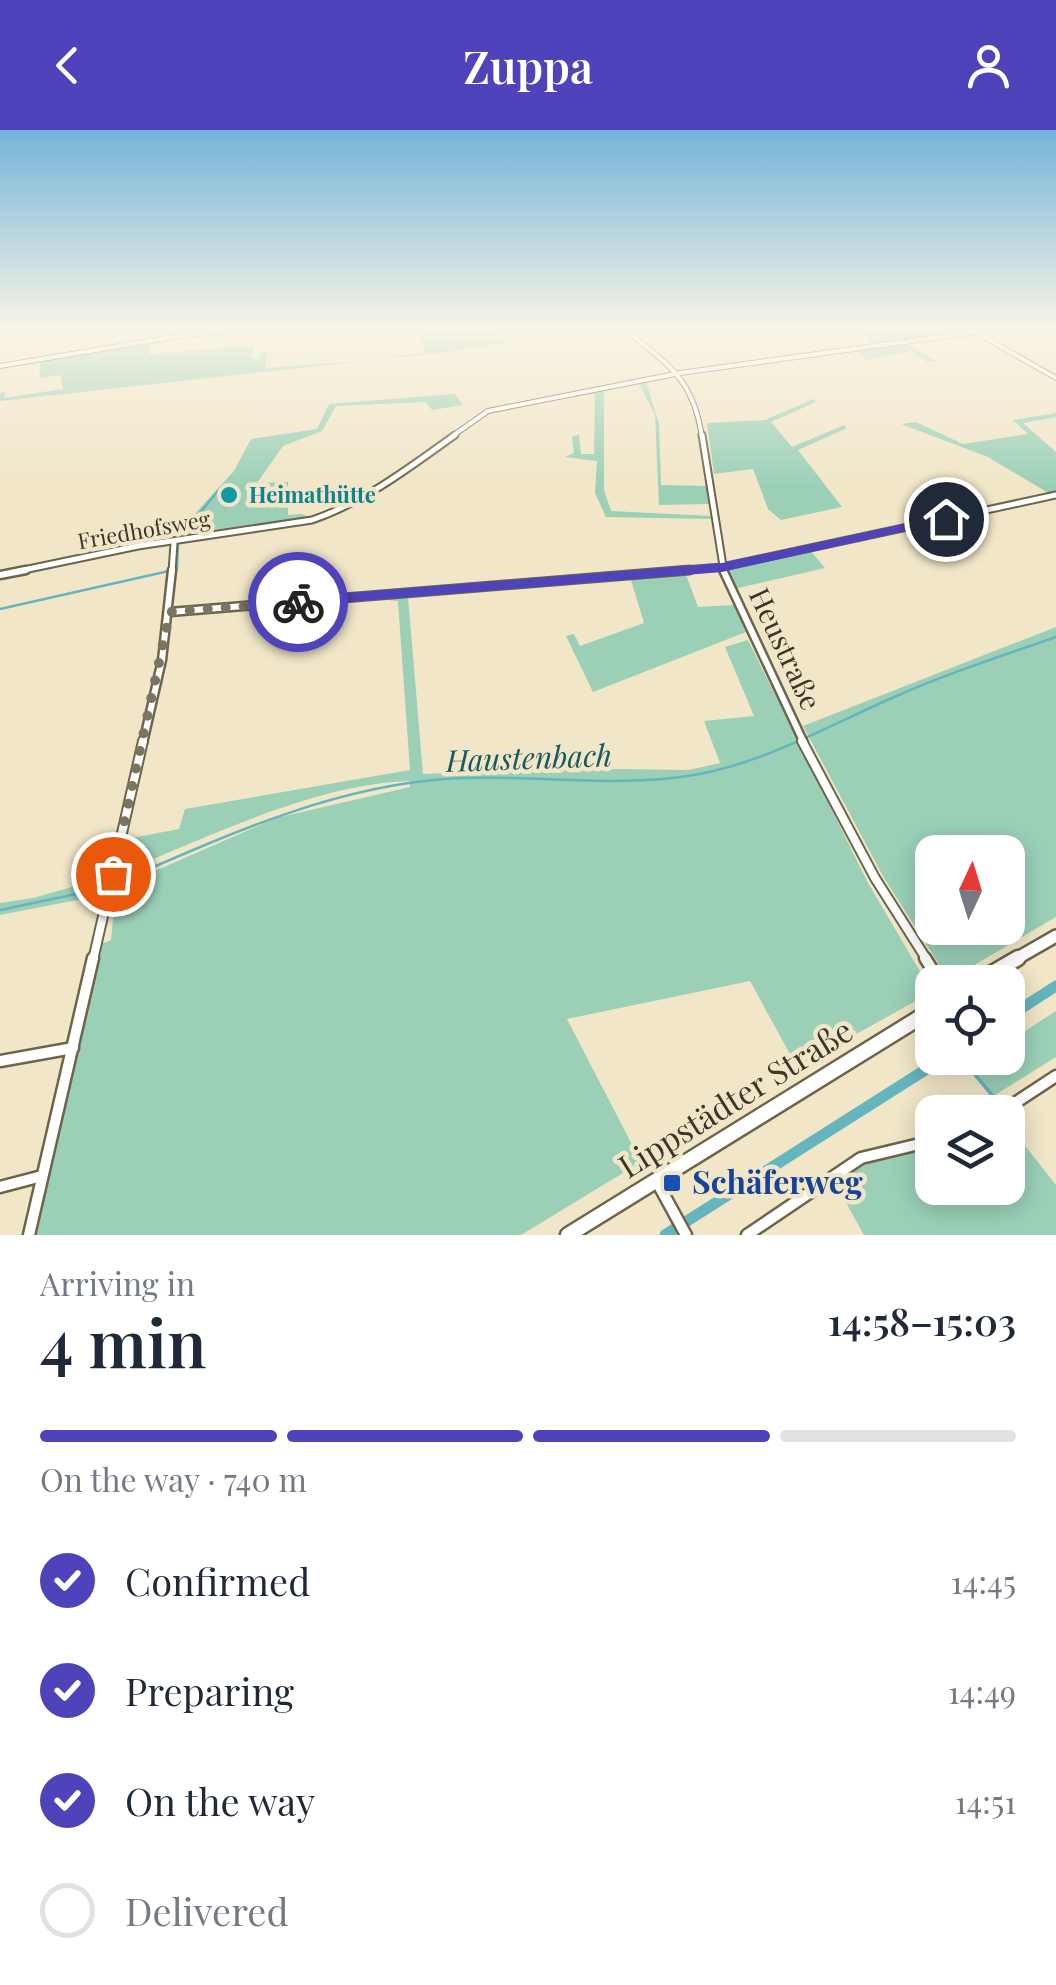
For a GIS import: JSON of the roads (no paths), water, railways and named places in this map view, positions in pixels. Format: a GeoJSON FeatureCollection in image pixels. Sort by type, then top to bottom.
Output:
{"type":"FeatureCollection","features":[{"type":"Feature","properties":{"kind":"main road"},"geometry":{"type":"LineString","coordinates":[[1006,965],[1056,936]]}},
{"type":"Feature","properties":{"kind":"main road","name":"Lippstädter Straße"},"geometry":{"type":"LineString","coordinates":[[568,1235],[660,1186],[915,1021]]}},
{"type":"Feature","properties":{"kind":"street","name":"Friedhofsweg"},"geometry":{"type":"LineString","coordinates":[[0,575],[138,546],[332,513],[396,477],[488,411],[641,382]]}},
{"type":"Feature","properties":{"kind":"street","name":"Heustraße"},"geometry":{"type":"LineString","coordinates":[[684,382],[698,412],[722,568],[803,742],[875,878],[929,965]]}},
{"type":"Feature","properties":{"kind":"street"},"geometry":{"type":"LineString","coordinates":[[170,612],[722,568],[1056,495]]}},
{"type":"Feature","properties":{"kind":"street"},"geometry":{"type":"LineString","coordinates":[[29,1235],[170,612],[174,542]]}},
{"type":"Feature","properties":{"kind":"street"},"geometry":{"type":"LineString","coordinates":[[0,1061],[73,1048]]}},
{"type":"Feature","properties":{"kind":"street"},"geometry":{"type":"LineString","coordinates":[[1025,1096],[1056,1076]]}},
{"type":"Feature","properties":{"kind":"street"},"geometry":{"type":"LineString","coordinates":[[746,1235],[861,1158],[915,1145]]}},
{"type":"Feature","properties":{"kind":"street"},"geometry":{"type":"LineString","coordinates":[[0,1188],[43,1176]]}},
{"type":"Feature","properties":{"kind":"street"},"geometry":{"type":"LineString","coordinates":[[660,1186],[686,1235]]}},
{"type":"Feature","properties":{"kind":"waterway"},"geometry":{"type":"LineString","coordinates":[[178,540],[221,487]]}},
{"type":"Feature","properties":{"kind":"waterway"},"geometry":{"type":"LineString","coordinates":[[177,569],[178,544]]}},
{"type":"Feature","properties":{"kind":"waterway"},"geometry":{"type":"LineString","coordinates":[[0,609],[169,571]]}},
{"type":"Feature","properties":{"kind":"waterway","name":"Haustenbach"},"geometry":{"type":"LineString","coordinates":[[112,885],[274,818],[400,784],[475,778],[632,781],[720,769],[795,742],[933,681],[1056,637]]}},
{"type":"Feature","properties":{"kind":"waterway","name":"Haustenbach"},"geometry":{"type":"LineString","coordinates":[[0,910],[105,888]]}},
{"type":"Feature","properties":{"kind":"waterway"},"geometry":{"type":"LineString","coordinates":[[1025,1006],[1056,986]]}},
{"type":"Feature","properties":{"kind":"waterway"},"geometry":{"type":"LineString","coordinates":[[665,1235],[917,1075]]}},
{"type":"Feature","properties":{"kind":"waterway"},"geometry":{"type":"LineString","coordinates":[[976,1075],[992,1095]]}},
{"type":"Feature","properties":{"kind":"place","name":"Heimathütte"},"geometry":{"type":"Point","coordinates":[229,495]}},
{"type":"Feature","properties":{"kind":"place","name":"Schäferweg"},"geometry":{"type":"Point","coordinates":[672,1183]}}]}
